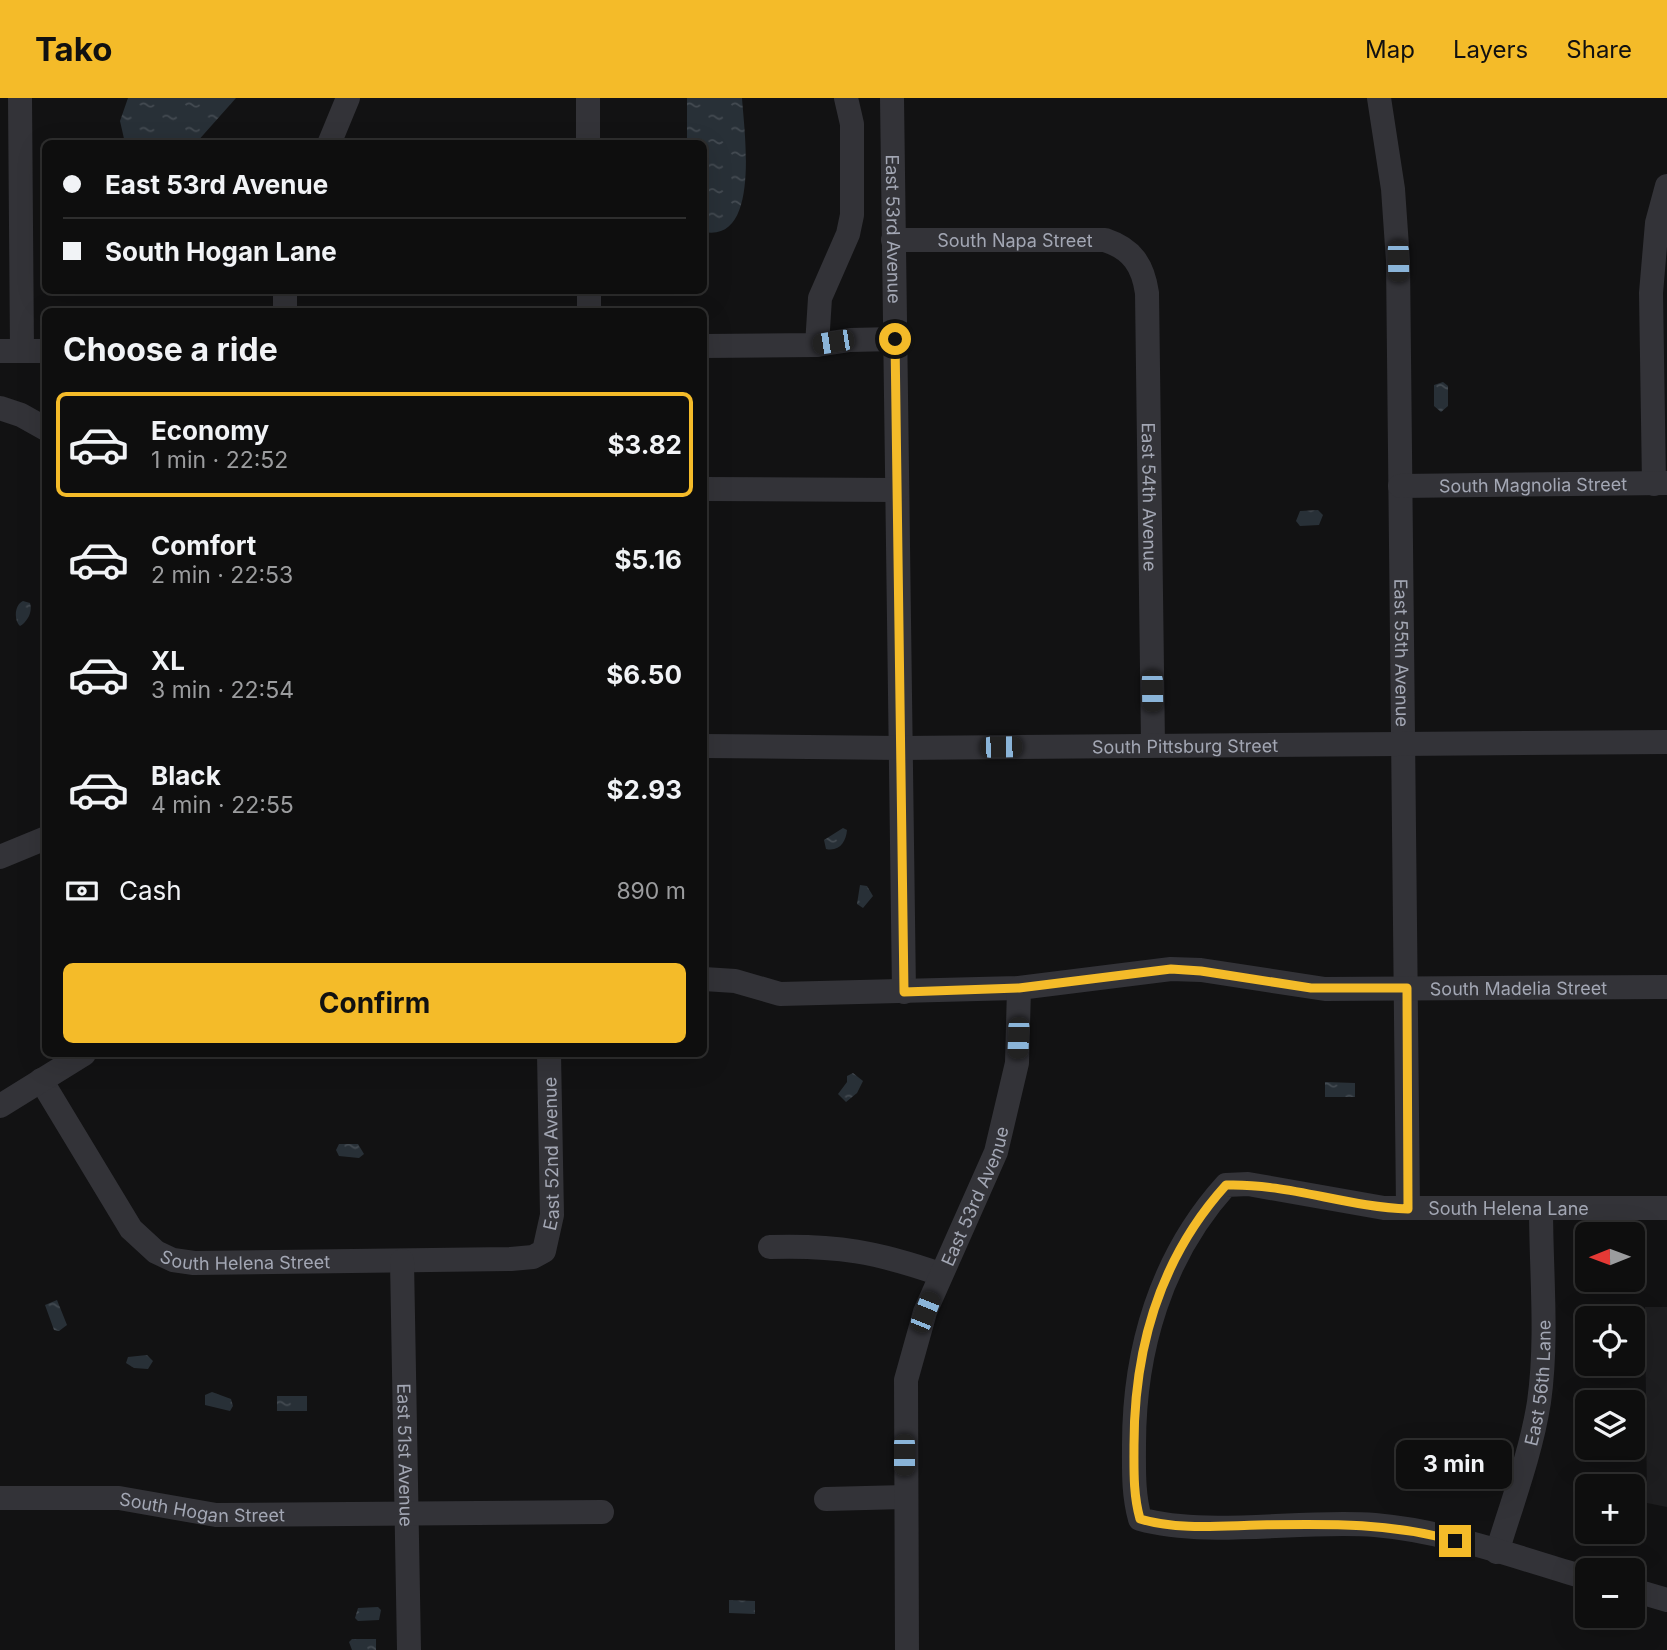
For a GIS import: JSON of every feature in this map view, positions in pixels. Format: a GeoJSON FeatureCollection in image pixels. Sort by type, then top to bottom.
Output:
{"type":"FeatureCollection","features":[{"type":"Feature","properties":{"kind":"street"},"geometry":{"type":"LineString","coordinates":[[20,98],[23,351]]}},
{"type":"Feature","properties":{"kind":"street"},"geometry":{"type":"LineString","coordinates":[[331,140],[348,98]]}},
{"type":"Feature","properties":{"kind":"street"},"geometry":{"type":"LineString","coordinates":[[587,98],[588,140]]}},
{"type":"Feature","properties":{"kind":"street"},"geometry":{"type":"LineString","coordinates":[[817,345],[820,298],[848,234],[852,215],[852,124],[846,98]]}},
{"type":"Feature","properties":{"kind":"street","name":"East 53rd Avenue"},"geometry":{"type":"LineString","coordinates":[[892,98],[904,992]]}},
{"type":"Feature","properties":{"kind":"street","name":"East 55th Avenue"},"geometry":{"type":"LineString","coordinates":[[1379,98],[1393,189],[1397,248],[1405,743],[1408,1209]]}},
{"type":"Feature","properties":{"kind":"street"},"geometry":{"type":"LineString","coordinates":[[1661,484],[1651,293],[1657,223],[1666,192]]}},
{"type":"Feature","properties":{"kind":"street","name":"South Napa Street"},"geometry":{"type":"LineString","coordinates":[[893,240],[1088,239],[1115,243],[1132,255]]}},
{"type":"Feature","properties":{"kind":"street","name":"East 54th Avenue"},"geometry":{"type":"LineString","coordinates":[[1132,255],[1142,269],[1147,293],[1153,744]]}},
{"type":"Feature","properties":{"kind":"street"},"geometry":{"type":"LineString","coordinates":[[707,346],[817,345],[850,340],[895,345]]}},
{"type":"Feature","properties":{"kind":"street"},"geometry":{"type":"LineString","coordinates":[[0,408],[21,415],[42,427]]}},
{"type":"Feature","properties":{"kind":"street","name":"South Magnolia Street"},"geometry":{"type":"LineString","coordinates":[[1401,486],[1661,484]]}},
{"type":"Feature","properties":{"kind":"street"},"geometry":{"type":"LineString","coordinates":[[707,489],[897,490]]}},
{"type":"Feature","properties":{"kind":"street","name":"South Pittsburg Street"},"geometry":{"type":"LineString","coordinates":[[707,746],[900,748],[1667,742]]}},
{"type":"Feature","properties":{"kind":"street"},"geometry":{"type":"LineString","coordinates":[[0,857],[42,840]]}},
{"type":"Feature","properties":{"kind":"street","name":"South Madelia Street"},"geometry":{"type":"LineString","coordinates":[[707,979],[736,981],[780,994],[1019,988],[1171,969],[1311,988],[1667,987]]}},
{"type":"Feature","properties":{"kind":"street","name":"East 53rd Avenue"},"geometry":{"type":"LineString","coordinates":[[907,1650],[905,1380],[914,1344],[940,1274],[996,1152],[1017,1063],[1019,988]]}},
{"type":"Feature","properties":{"kind":"street"},"geometry":{"type":"LineString","coordinates":[[0,1106],[79,1057]]}},
{"type":"Feature","properties":{"kind":"street","name":"East 52nd Avenue"},"geometry":{"type":"LineString","coordinates":[[544,1251],[552,1215],[549,1057]]}},
{"type":"Feature","properties":{"kind":"street","name":"South Helena Street"},"geometry":{"type":"LineString","coordinates":[[41,1080],[131,1229],[156,1252],[173,1260],[194,1263],[512,1259],[533,1257],[544,1251]]}},
{"type":"Feature","properties":{"kind":"street","name":"South Helena Lane"},"geometry":{"type":"LineString","coordinates":[[1497,1552],[1416,1531],[1373,1525],[1181,1526],[1140,1519],[1134,1484],[1135,1384],[1150,1317],[1167,1279],[1200,1219],[1226,1185],[1248,1184],[1360,1205],[1408,1209],[1667,1208]]}},
{"type":"Feature","properties":{"kind":"street","name":"East 56th Lane"},"geometry":{"type":"LineString","coordinates":[[1497,1552],[1533,1437],[1539,1399],[1543,1362],[1541,1208]]}},
{"type":"Feature","properties":{"kind":"street"},"geometry":{"type":"LineString","coordinates":[[770,1247],[853,1249],[887,1255],[940,1274]]}},
{"type":"Feature","properties":{"kind":"street","name":"East 51st Avenue"},"geometry":{"type":"LineString","coordinates":[[402,1261],[409,1650]]}},
{"type":"Feature","properties":{"kind":"street","name":"South Hogan Street"},"geometry":{"type":"LineString","coordinates":[[0,1498],[109,1497],[216,1515],[602,1512]]}},
{"type":"Feature","properties":{"kind":"street"},"geometry":{"type":"LineString","coordinates":[[827,1499],[905,1497]]}},
{"type":"Feature","properties":{"kind":"street"},"geometry":{"type":"LineString","coordinates":[[1497,1552],[1575,1574]]}},
{"type":"Feature","properties":{"kind":"street"},"geometry":{"type":"LineString","coordinates":[[1645,1594],[1667,1600]]}},
{"type":"Feature","properties":{"kind":"shaded area"},"geometry":{"type":"Polygon","coordinates":[[[1645,1307],[1667,1307],[1667,1507],[1647,1503],[1645,1307]]]}},
{"type":"Feature","properties":{"kind":"water"},"geometry":{"type":"Polygon","coordinates":[[[128,98],[236,98],[199,140],[124,140],[120,121],[128,98]]]}},
{"type":"Feature","properties":{"kind":"water"},"geometry":{"type":"Polygon","coordinates":[[[687,98],[742,98],[746,157],[742,203],[734,220],[722,231],[707,232],[707,140],[687,140],[687,98]]]}},
{"type":"Feature","properties":{"kind":"water"},"geometry":{"type":"Polygon","coordinates":[[[1443,382],[1448,386],[1448,406],[1441,412],[1434,406],[1434,385],[1443,382]]]}},
{"type":"Feature","properties":{"kind":"water"},"geometry":{"type":"Polygon","coordinates":[[[1318,510],[1323,515],[1319,525],[1300,526],[1296,521],[1300,511],[1318,510]]]}},
{"type":"Feature","properties":{"kind":"water"},"geometry":{"type":"Polygon","coordinates":[[[23,601],[30,603],[31,610],[20,626],[16,613],[23,601]]]}},
{"type":"Feature","properties":{"kind":"water"},"geometry":{"type":"Polygon","coordinates":[[[843,828],[847,830],[841,845],[835,849],[826,849],[824,840],[843,828]]]}},
{"type":"Feature","properties":{"kind":"water"},"geometry":{"type":"Polygon","coordinates":[[[860,885],[867,886],[873,896],[863,908],[857,904],[860,885]]]}},
{"type":"Feature","properties":{"kind":"water"},"geometry":{"type":"Polygon","coordinates":[[[853,1073],[863,1081],[857,1093],[846,1102],[838,1094],[847,1082],[847,1076],[853,1073]]]}},
{"type":"Feature","properties":{"kind":"water"},"geometry":{"type":"Polygon","coordinates":[[[1325,1082],[1355,1083],[1355,1097],[1325,1097],[1325,1082]]]}},
{"type":"Feature","properties":{"kind":"water"},"geometry":{"type":"Polygon","coordinates":[[[339,1144],[358,1144],[364,1154],[359,1158],[339,1156],[336,1150],[339,1144]]]}},
{"type":"Feature","properties":{"kind":"water"},"geometry":{"type":"Polygon","coordinates":[[[57,1300],[67,1325],[59,1331],[54,1330],[45,1305],[57,1300]]]}},
{"type":"Feature","properties":{"kind":"water"},"geometry":{"type":"Polygon","coordinates":[[[147,1355],[153,1361],[148,1369],[134,1368],[126,1363],[128,1357],[147,1355]]]}},
{"type":"Feature","properties":{"kind":"water"},"geometry":{"type":"Polygon","coordinates":[[[212,1392],[231,1399],[233,1406],[230,1411],[205,1405],[205,1395],[212,1392]]]}},
{"type":"Feature","properties":{"kind":"water"},"geometry":{"type":"Polygon","coordinates":[[[277,1396],[307,1396],[307,1411],[277,1411],[277,1396]]]}},
{"type":"Feature","properties":{"kind":"water"},"geometry":{"type":"Polygon","coordinates":[[[729,1600],[755,1601],[755,1614],[729,1613],[729,1600]]]}},
{"type":"Feature","properties":{"kind":"water"},"geometry":{"type":"Polygon","coordinates":[[[378,1607],[381,1610],[379,1620],[358,1621],[355,1618],[358,1608],[378,1607]]]}},
{"type":"Feature","properties":{"kind":"water"},"geometry":{"type":"Polygon","coordinates":[[[352,1639],[376,1639],[376,1650],[352,1650],[349,1642],[352,1639]]]}},
{"type":"Feature","properties":{"kind":"route"},"geometry":{"type":"LineString","coordinates":[[895,339],[904,992],[1019,988],[1171,969],[1311,988],[1407,988],[1408,1209],[1360,1205],[1248,1184],[1226,1185],[1212,1201],[1161,1291],[1142,1345],[1135,1384],[1134,1418],[1135,1502],[1140,1519],[1181,1526],[1373,1525],[1416,1531],[1455,1541]]}}]}
